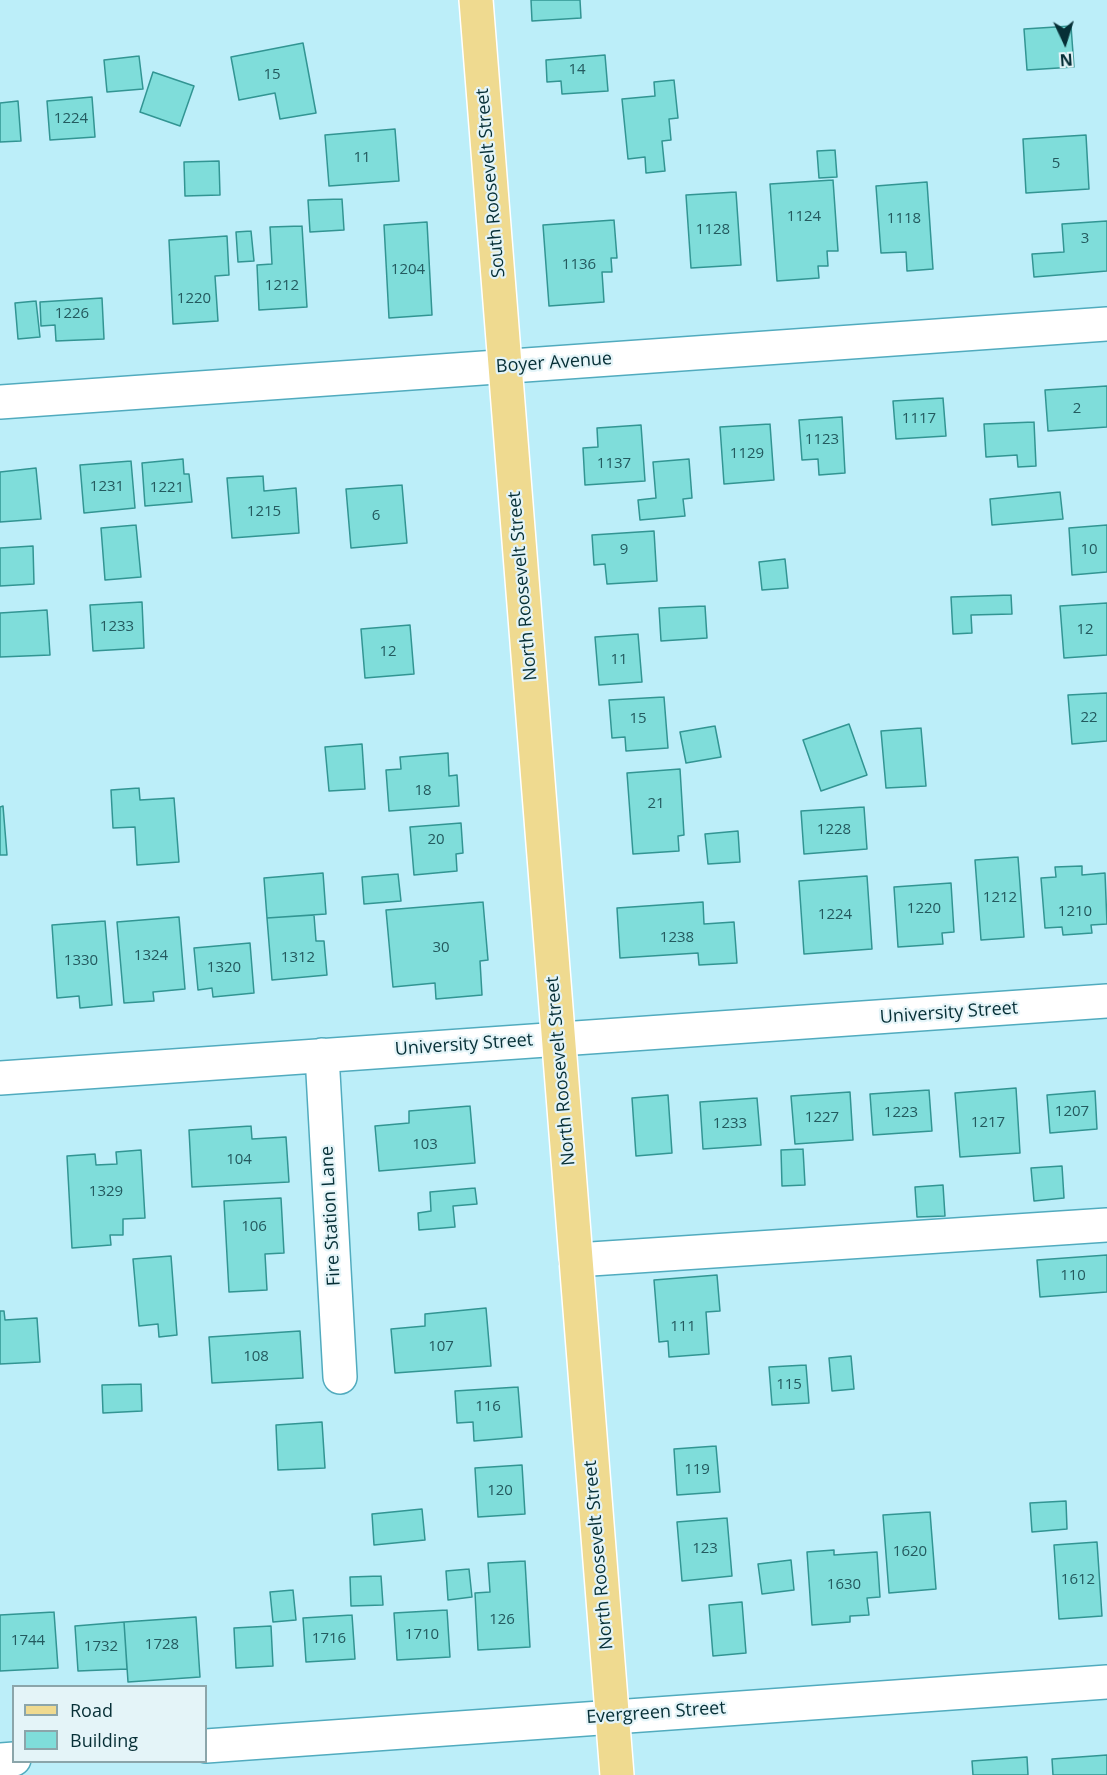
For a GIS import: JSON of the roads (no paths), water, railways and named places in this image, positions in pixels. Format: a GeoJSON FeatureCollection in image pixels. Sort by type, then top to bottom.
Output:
{"type":"FeatureCollection","features":[{"type":"Feature","properties":{"kind":"main road","name":"South Roosevelt Street"},"geometry":{"type":"LineString","coordinates":[[476,0],[505,366]]}},
{"type":"Feature","properties":{"kind":"main road","name":"North Roosevelt Street"},"geometry":{"type":"LineString","coordinates":[[505,366],[617,1775]]}},
{"type":"Feature","properties":{"kind":"street","name":"Boyer Avenue"},"geometry":{"type":"LineString","coordinates":[[0,402],[1107,324]]}},
{"type":"Feature","properties":{"kind":"street","name":"University Street"},"geometry":{"type":"LineString","coordinates":[[0,1077],[558,1038],[600,1038],[1107,1001]]}},
{"type":"Feature","properties":{"kind":"street","name":"Fire Station Lane"},"geometry":{"type":"LineString","coordinates":[[322,1054],[340,1377]]}},
{"type":"Feature","properties":{"kind":"street"},"geometry":{"type":"LineString","coordinates":[[576,1260],[1107,1225]]}},
{"type":"Feature","properties":{"kind":"street","name":"Evergreen Street"},"geometry":{"type":"LineString","coordinates":[[207,1746],[1107,1682]]}}]}
